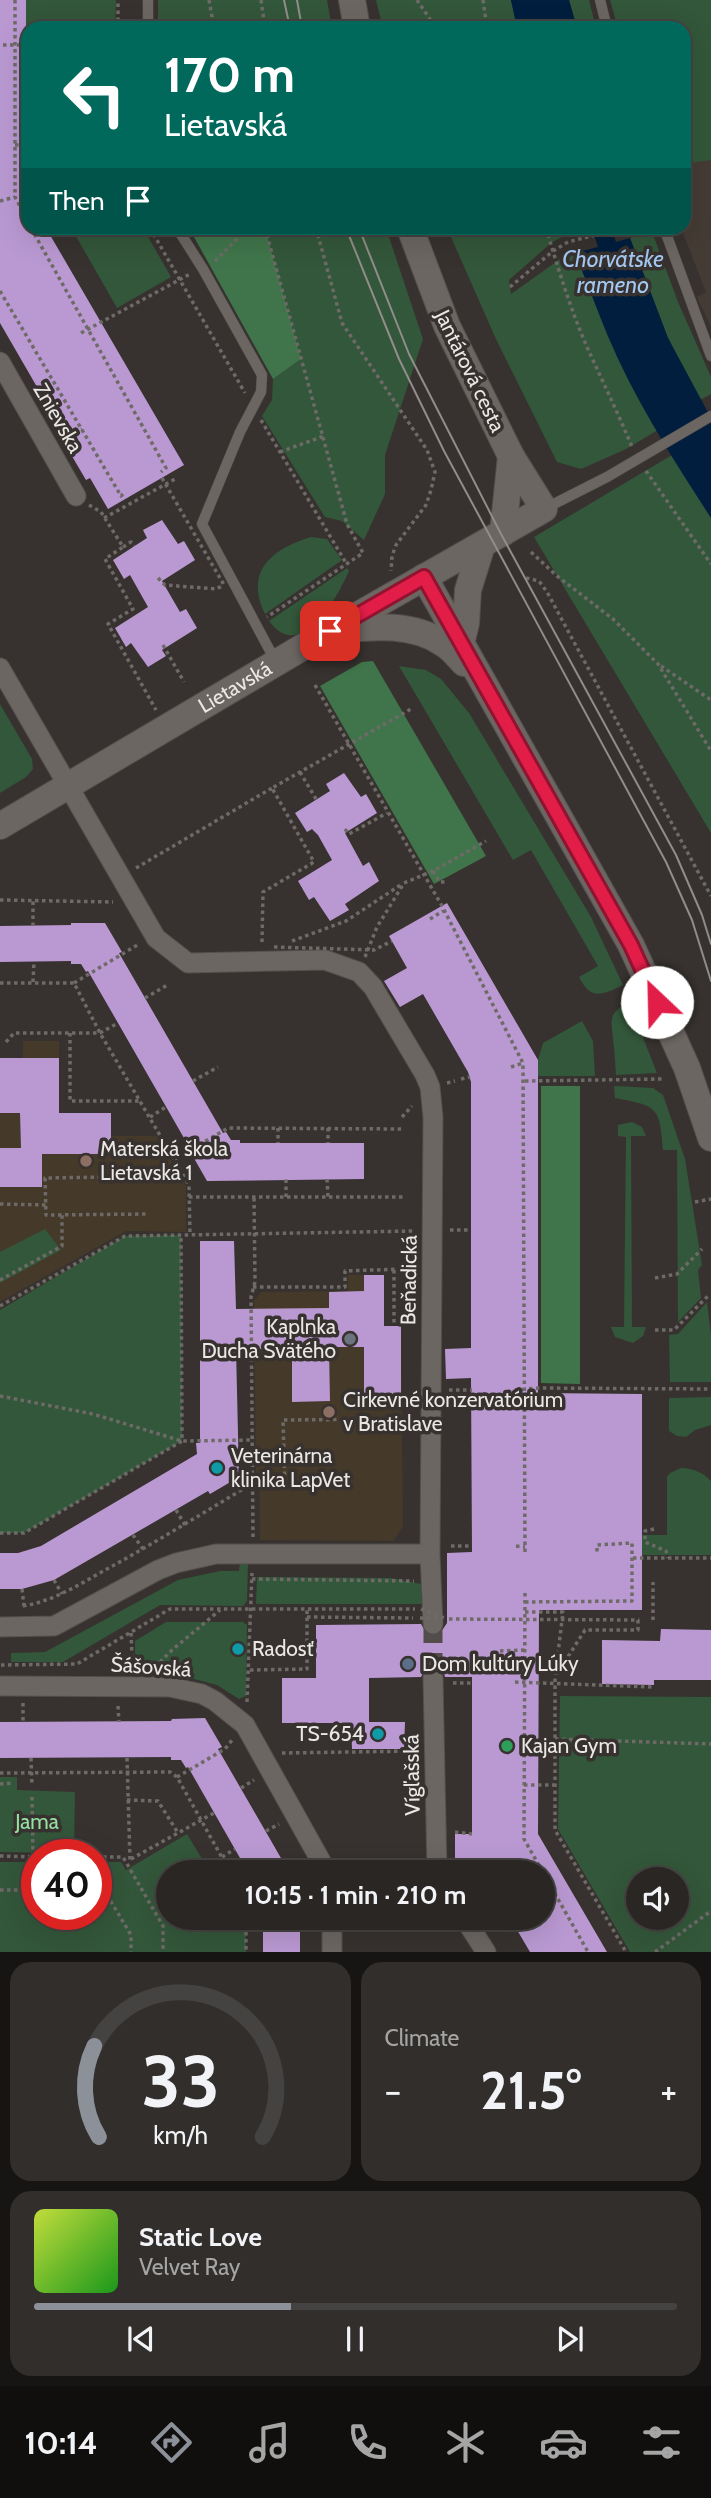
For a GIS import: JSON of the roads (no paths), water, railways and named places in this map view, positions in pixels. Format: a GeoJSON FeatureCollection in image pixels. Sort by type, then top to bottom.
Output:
{"type":"FeatureCollection","features":[{"type":"Feature","properties":{"kind":"street"},"geometry":{"type":"LineString","coordinates":[[352,0],[356,21]]}},
{"type":"Feature","properties":{"kind":"street","name":"Jantárová cesta"},"geometry":{"type":"LineString","coordinates":[[413,235],[447,326],[512,456],[544,509]]}},
{"type":"Feature","properties":{"kind":"street","name":"Znievska"},"geometry":{"type":"LineString","coordinates":[[0,362],[76,496]]}},
{"type":"Feature","properties":{"kind":"street"},"geometry":{"type":"LineString","coordinates":[[461,643],[466,623],[468,590],[492,539],[512,456]]}},
{"type":"Feature","properties":{"kind":"street","name":"Lietavská"},"geometry":{"type":"LineString","coordinates":[[0,825],[544,509]]}},
{"type":"Feature","properties":{"kind":"street"},"geometry":{"type":"LineString","coordinates":[[424,577],[631,945],[687,1069],[711,1138]]}},
{"type":"Feature","properties":{"kind":"street"},"geometry":{"type":"LineString","coordinates":[[330,631],[376,626],[430,635],[447,645],[484,685]]}},
{"type":"Feature","properties":{"kind":"street"},"geometry":{"type":"LineString","coordinates":[[0,668],[68,784]]}},
{"type":"Feature","properties":{"kind":"street","name":"Beňadická"},"geometry":{"type":"LineString","coordinates":[[68,784],[156,938],[188,963],[325,960],[359,972],[373,987],[425,1075],[430,1087],[433,1117],[430,1554]]}},
{"type":"Feature","properties":{"kind":"street"},"geometry":{"type":"LineString","coordinates":[[0,1627],[54,1626],[158,1570],[216,1553],[430,1554],[430,1617]]}},
{"type":"Feature","properties":{"kind":"street","name":"Vígľašská"},"geometry":{"type":"LineString","coordinates":[[437,1860],[438,1680]]}},
{"type":"Feature","properties":{"kind":"street","name":"Šášovská"},"geometry":{"type":"LineString","coordinates":[[0,1686],[182,1689],[215,1701],[245,1725],[320,1860]]}},
{"type":"Feature","properties":{"kind":"street"},"geometry":{"type":"LineString","coordinates":[[332,1930],[332,1952]]}},
{"type":"Feature","properties":{"kind":"street"},"geometry":{"type":"LineString","coordinates":[[472,1930],[486,1952]]}},
{"type":"Feature","properties":{"kind":"lane"},"geometry":{"type":"LineString","coordinates":[[148,0],[148,21]]}},
{"type":"Feature","properties":{"kind":"lane"},"geometry":{"type":"LineString","coordinates":[[600,0],[605,21]]}},
{"type":"Feature","properties":{"kind":"lane"},"geometry":{"type":"LineString","coordinates":[[181,235],[262,375],[261,392],[240,432],[202,524],[277,663]]}},
{"type":"Feature","properties":{"kind":"lane"},"geometry":{"type":"LineString","coordinates":[[667,235],[711,356]]}},
{"type":"Feature","properties":{"kind":"lane"},"geometry":{"type":"LineString","coordinates":[[544,509],[657,449],[711,416]]}},
{"type":"Feature","properties":{"kind":"water"},"geometry":{"type":"Polygon","coordinates":[[[511,0],[569,0],[575,21],[516,21],[511,0]]]}},
{"type":"Feature","properties":{"kind":"water","name":"Chorvátske rameno"},"geometry":{"type":"Polygon","coordinates":[[[594,235],[614,235],[616,242],[630,238],[668,338],[711,418],[711,518],[642,405],[607,334],[575,253],[598,247],[594,235]]]}},
{"type":"Feature","properties":{"kind":"tunnel"},"geometry":{"type":"LineString","coordinates":[[433,1624],[433,1677]]}},
{"type":"Feature","properties":{"kind":"tram line"},"geometry":{"type":"LineString","coordinates":[[284,0],[288,21]]}},
{"type":"Feature","properties":{"kind":"tram line"},"geometry":{"type":"LineString","coordinates":[[297,0],[301,21]]}},
{"type":"Feature","properties":{"kind":"tram line"},"geometry":{"type":"LineString","coordinates":[[349,235],[399,359],[444,451],[666,862],[692,920],[711,981]]}},
{"type":"Feature","properties":{"kind":"tram line"},"geometry":{"type":"LineString","coordinates":[[362,235],[409,354],[501,534],[676,855],[702,915],[711,944]]}},
{"type":"Feature","properties":{"kind":"place","name":"Materská škola Lietavská 1"},"geometry":{"type":"Point","coordinates":[86,1161]}},
{"type":"Feature","properties":{"kind":"place","name":"Kaplnka Ducha Svätého"},"geometry":{"type":"Point","coordinates":[350,1339]}},
{"type":"Feature","properties":{"kind":"place","name":"Cirkevné konzervatórium v Bratislave"},"geometry":{"type":"Point","coordinates":[329,1412]}},
{"type":"Feature","properties":{"kind":"place","name":"Veterinárna klinika LapVet"},"geometry":{"type":"Point","coordinates":[217,1468]}},
{"type":"Feature","properties":{"kind":"place","name":"Radosť"},"geometry":{"type":"Point","coordinates":[238,1649]}},
{"type":"Feature","properties":{"kind":"place","name":"Dom kultúry Lúky"},"geometry":{"type":"Point","coordinates":[408,1664]}},
{"type":"Feature","properties":{"kind":"place","name":"TS-654"},"geometry":{"type":"Point","coordinates":[378,1734]}},
{"type":"Feature","properties":{"kind":"place","name":"Kajan Gym"},"geometry":{"type":"Point","coordinates":[507,1746]}},
{"type":"Feature","properties":{"kind":"park label","name":"Jama"},"geometry":{"type":"Point","coordinates":[37,1822]}}]}
